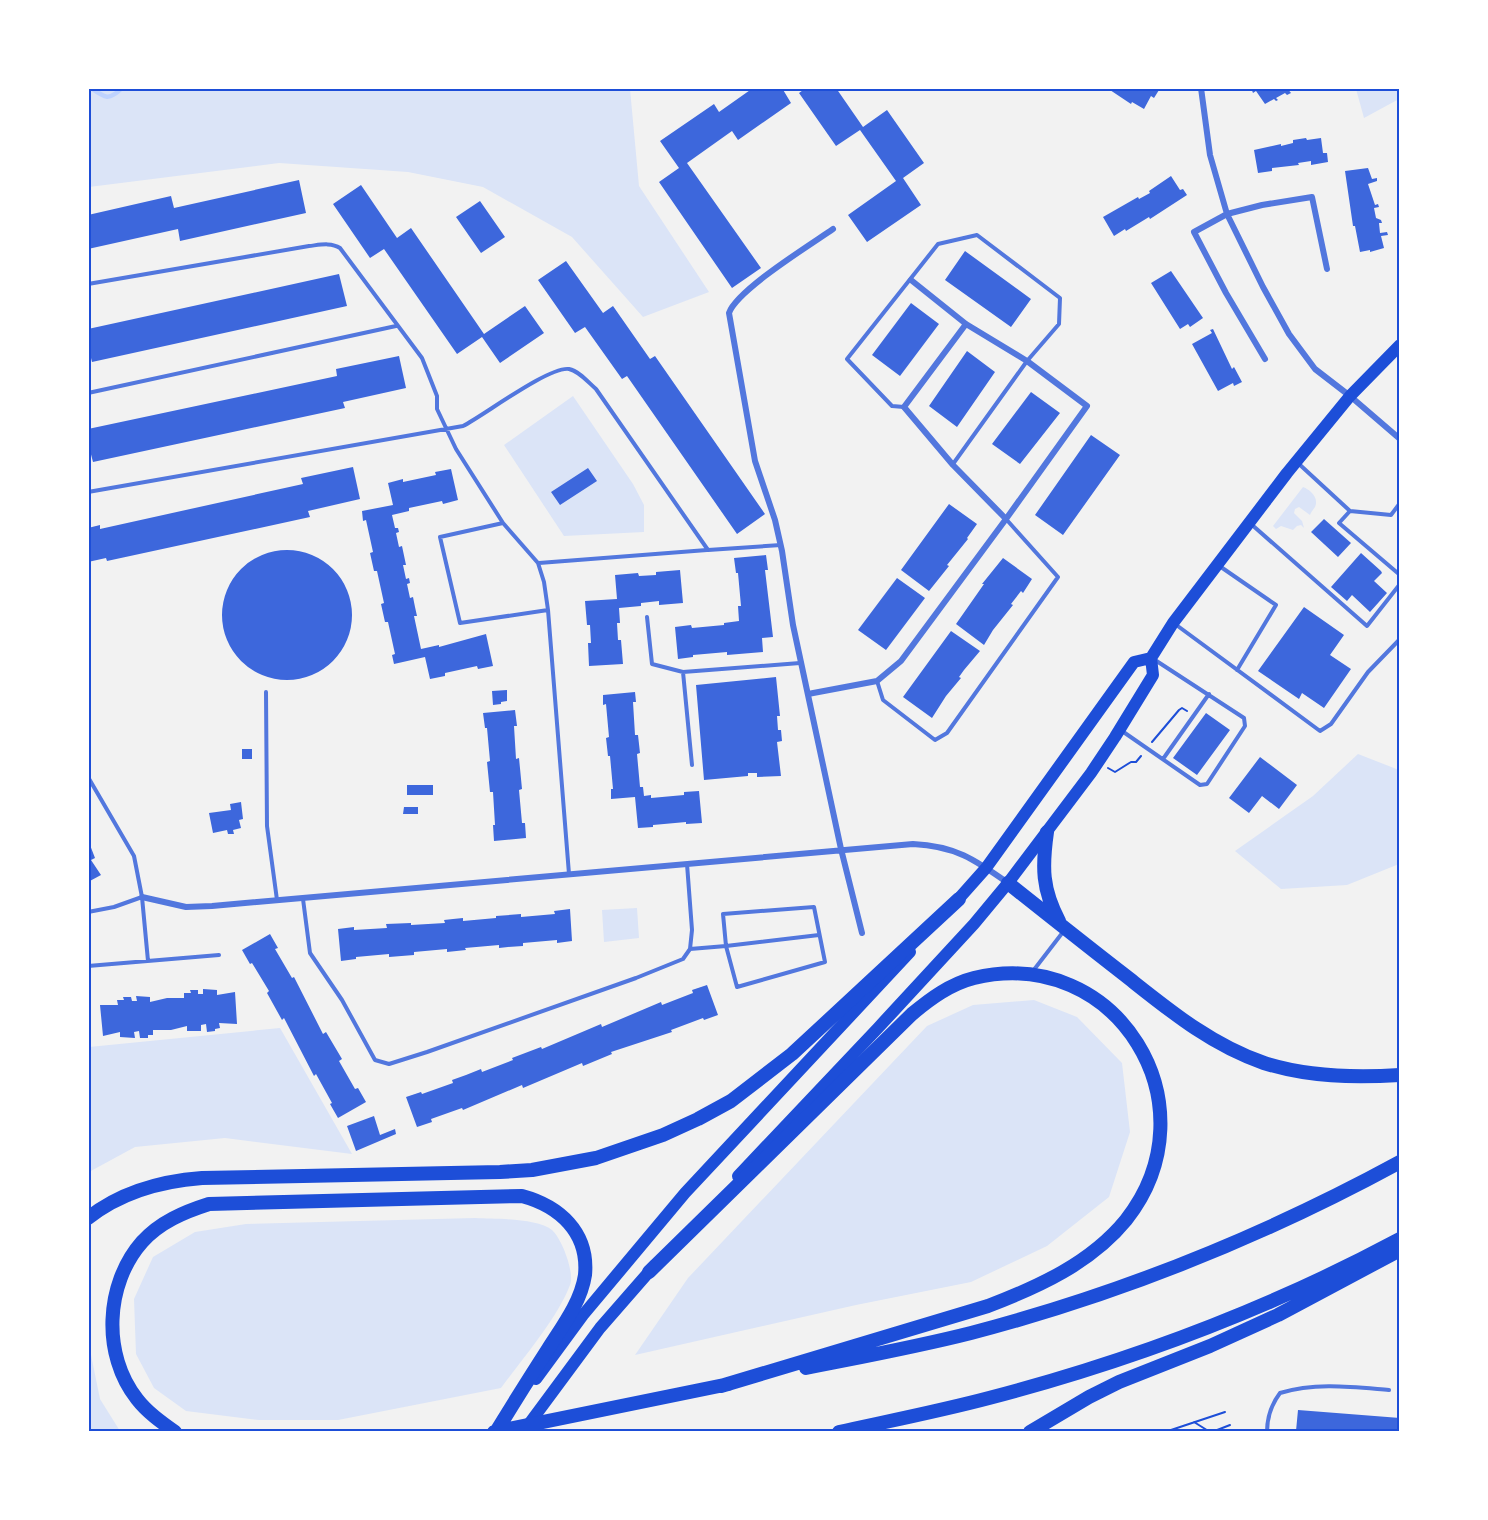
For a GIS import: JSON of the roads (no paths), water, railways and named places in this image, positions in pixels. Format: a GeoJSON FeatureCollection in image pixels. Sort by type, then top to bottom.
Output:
{"type":"FeatureCollection","features":[{"type":"Feature","properties":{"kind":"highway"},"geometry":{"type":"LineString","coordinates":[[1047,832],[1043,860],[1046,891],[1063,927]]}},
{"type":"Feature","properties":{"kind":"highway"},"geometry":{"type":"LineString","coordinates":[[1008,883],[1184,1021],[1235,1051],[1265,1063],[1333,1077],[1400,1076]]}},
{"type":"Feature","properties":{"kind":"highway"},"geometry":{"type":"LineString","coordinates":[[88,1218],[120,1198],[175,1180],[532,1170],[596,1158],[663,1135],[731,1101],[763,1078],[792,1054],[959,899]]}},
{"type":"Feature","properties":{"kind":"highway"},"geometry":{"type":"LineString","coordinates":[[649,1272],[912,1014],[947,989],[974,978],[1005,974],[1031,974],[1060,981],[1096,999],[1111,1010],[1146,1058],[1157,1086],[1161,1117],[1160,1144],[1154,1171],[1142,1197],[1125,1222],[1076,1264],[1020,1294],[977,1309],[721,1386]]}},
{"type":"Feature","properties":{"kind":"highway"},"geometry":{"type":"LineString","coordinates":[[497,1430],[721,1386],[970,1333],[1119,1288],[1250,1236],[1319,1204],[1400,1162]]}},
{"type":"Feature","properties":{"kind":"highway"},"geometry":{"type":"LineString","coordinates":[[175,1431],[155,1418],[136,1399],[116,1357],[112,1332],[113,1308],[118,1284],[128,1262],[142,1242],[163,1224],[187,1211],[209,1204],[522,1196],[540,1201],[555,1209],[569,1223],[579,1238],[584,1257],[585,1275],[573,1308],[497,1430]]}},
{"type":"Feature","properties":{"kind":"highway"},"geometry":{"type":"LineString","coordinates":[[839,1431],[990,1398],[1137,1352],[1204,1328],[1272,1299],[1400,1239]]}},
{"type":"Feature","properties":{"kind":"highway"},"geometry":{"type":"LineString","coordinates":[[1030,1431],[1089,1397],[1127,1379],[1210,1346],[1278,1315],[1400,1250]]}},
{"type":"Feature","properties":{"kind":"main road"},"geometry":{"type":"LineString","coordinates":[[523,1431],[600,1328],[649,1272],[974,924],[1008,883],[1091,773],[1120,730],[1153,675],[1151,658],[1173,622],[1296,461],[1350,396],[1400,345]]}},
{"type":"Feature","properties":{"kind":"main road"},"geometry":{"type":"LineString","coordinates":[[497,1430],[583,1315],[685,1193],[959,899],[986,867],[1134,662],[1151,658]]}},
{"type":"Feature","properties":{"kind":"street"},"geometry":{"type":"LineString","coordinates":[[1201,88],[1210,155],[1227,214],[1253,269],[1289,334],[1315,369],[1400,439]]}},
{"type":"Feature","properties":{"kind":"street"},"geometry":{"type":"LineString","coordinates":[[1266,359],[1194,232],[1227,214],[1262,205],[1312,197],[1327,269]]}},
{"type":"Feature","properties":{"kind":"street"},"geometry":{"type":"LineString","coordinates":[[832,229],[770,273],[741,297],[731,307],[729,313],[755,461],[768,497],[780,545],[801,663],[841,849],[862,933]]}},
{"type":"Feature","properties":{"kind":"street"},"geometry":{"type":"LineString","coordinates":[[808,694],[877,681],[901,661],[1087,405],[1027,361],[966,324],[911,280]]}},
{"type":"Feature","properties":{"kind":"street"},"geometry":{"type":"LineString","coordinates":[[966,324],[904,407],[953,465],[1006,519]]}},
{"type":"Feature","properties":{"kind":"street"},"geometry":{"type":"LineString","coordinates":[[142,897],[186,907],[303,899],[899,844],[933,845],[952,850],[986,867],[1008,883]]}},
{"type":"Feature","properties":{"kind":"lane"},"geometry":{"type":"LineString","coordinates":[[904,407],[892,406],[847,359],[938,244],[977,235],[1060,298],[1059,324],[1027,361],[953,465]]}},
{"type":"Feature","properties":{"kind":"lane"},"geometry":{"type":"LineString","coordinates":[[88,284],[309,246],[333,244],[340,248],[422,358],[437,396],[437,409],[456,449],[503,523],[538,563],[544,582],[548,610],[569,874]]}},
{"type":"Feature","properties":{"kind":"lane"},"geometry":{"type":"LineString","coordinates":[[88,393],[396,326]]}},
{"type":"Feature","properties":{"kind":"lane"},"geometry":{"type":"LineString","coordinates":[[88,492],[446,430],[470,423],[507,398],[554,372],[570,369],[596,388],[708,550]]}},
{"type":"Feature","properties":{"kind":"lane"},"geometry":{"type":"LineString","coordinates":[[1296,461],[1350,511],[1391,515],[1400,503]]}},
{"type":"Feature","properties":{"kind":"lane"},"geometry":{"type":"LineString","coordinates":[[1350,511],[1339,523],[1400,575]]}},
{"type":"Feature","properties":{"kind":"lane"},"geometry":{"type":"LineString","coordinates":[[877,681],[883,700],[935,740],[947,733],[1058,577],[1006,519]]}},
{"type":"Feature","properties":{"kind":"lane"},"geometry":{"type":"LineString","coordinates":[[1248,521],[1367,626],[1400,584]]}},
{"type":"Feature","properties":{"kind":"lane"},"geometry":{"type":"LineString","coordinates":[[503,523],[440,537],[460,623],[548,610]]}},
{"type":"Feature","properties":{"kind":"lane"},"geometry":{"type":"LineString","coordinates":[[538,563],[780,545]]}},
{"type":"Feature","properties":{"kind":"lane"},"geometry":{"type":"LineString","coordinates":[[1217,564],[1276,605],[1237,670]]}},
{"type":"Feature","properties":{"kind":"lane"},"geometry":{"type":"LineString","coordinates":[[647,617],[652,664],[683,672],[801,663]]}},
{"type":"Feature","properties":{"kind":"lane"},"geometry":{"type":"LineString","coordinates":[[1173,622],[1320,731],[1331,724],[1368,672],[1400,639]]}},
{"type":"Feature","properties":{"kind":"lane"},"geometry":{"type":"LineString","coordinates":[[1120,730],[1200,785],[1207,784],[1245,726],[1244,718],[1151,658]]}},
{"type":"Feature","properties":{"kind":"lane"},"geometry":{"type":"LineString","coordinates":[[683,672],[692,765]]}},
{"type":"Feature","properties":{"kind":"lane"},"geometry":{"type":"LineString","coordinates":[[266,692],[267,826],[277,900]]}},
{"type":"Feature","properties":{"kind":"lane"},"geometry":{"type":"LineString","coordinates":[[1163,759],[1209,694]]}},
{"type":"Feature","properties":{"kind":"lane"},"geometry":{"type":"LineString","coordinates":[[88,777],[134,856],[142,897],[148,961]]}},
{"type":"Feature","properties":{"kind":"lane"},"geometry":{"type":"LineString","coordinates":[[303,899],[310,953],[342,1000],[375,1060],[389,1064],[636,978],[683,959],[690,948],[692,930],[687,864]]}},
{"type":"Feature","properties":{"kind":"lane"},"geometry":{"type":"LineString","coordinates":[[88,912],[114,907],[142,897]]}},
{"type":"Feature","properties":{"kind":"lane"},"geometry":{"type":"LineString","coordinates":[[814,907],[825,962],[737,987],[726,946],[723,914],[814,907]]}},
{"type":"Feature","properties":{"kind":"lane"},"geometry":{"type":"LineString","coordinates":[[1031,974],[1063,927]]}},
{"type":"Feature","properties":{"kind":"lane"},"geometry":{"type":"LineString","coordinates":[[690,948],[819,935]]}},
{"type":"Feature","properties":{"kind":"lane"},"geometry":{"type":"LineString","coordinates":[[88,966],[219,955]]}},
{"type":"Feature","properties":{"kind":"lane"},"geometry":{"type":"LineString","coordinates":[[1268,1431],[1267,1421],[1270,1412],[1281,1393],[1299,1387],[1323,1386],[1389,1390]]}},
{"type":"Feature","properties":{"kind":"waterway"},"geometry":{"type":"LineString","coordinates":[[91,88],[107,97],[114,95],[122,88]]}}]}
